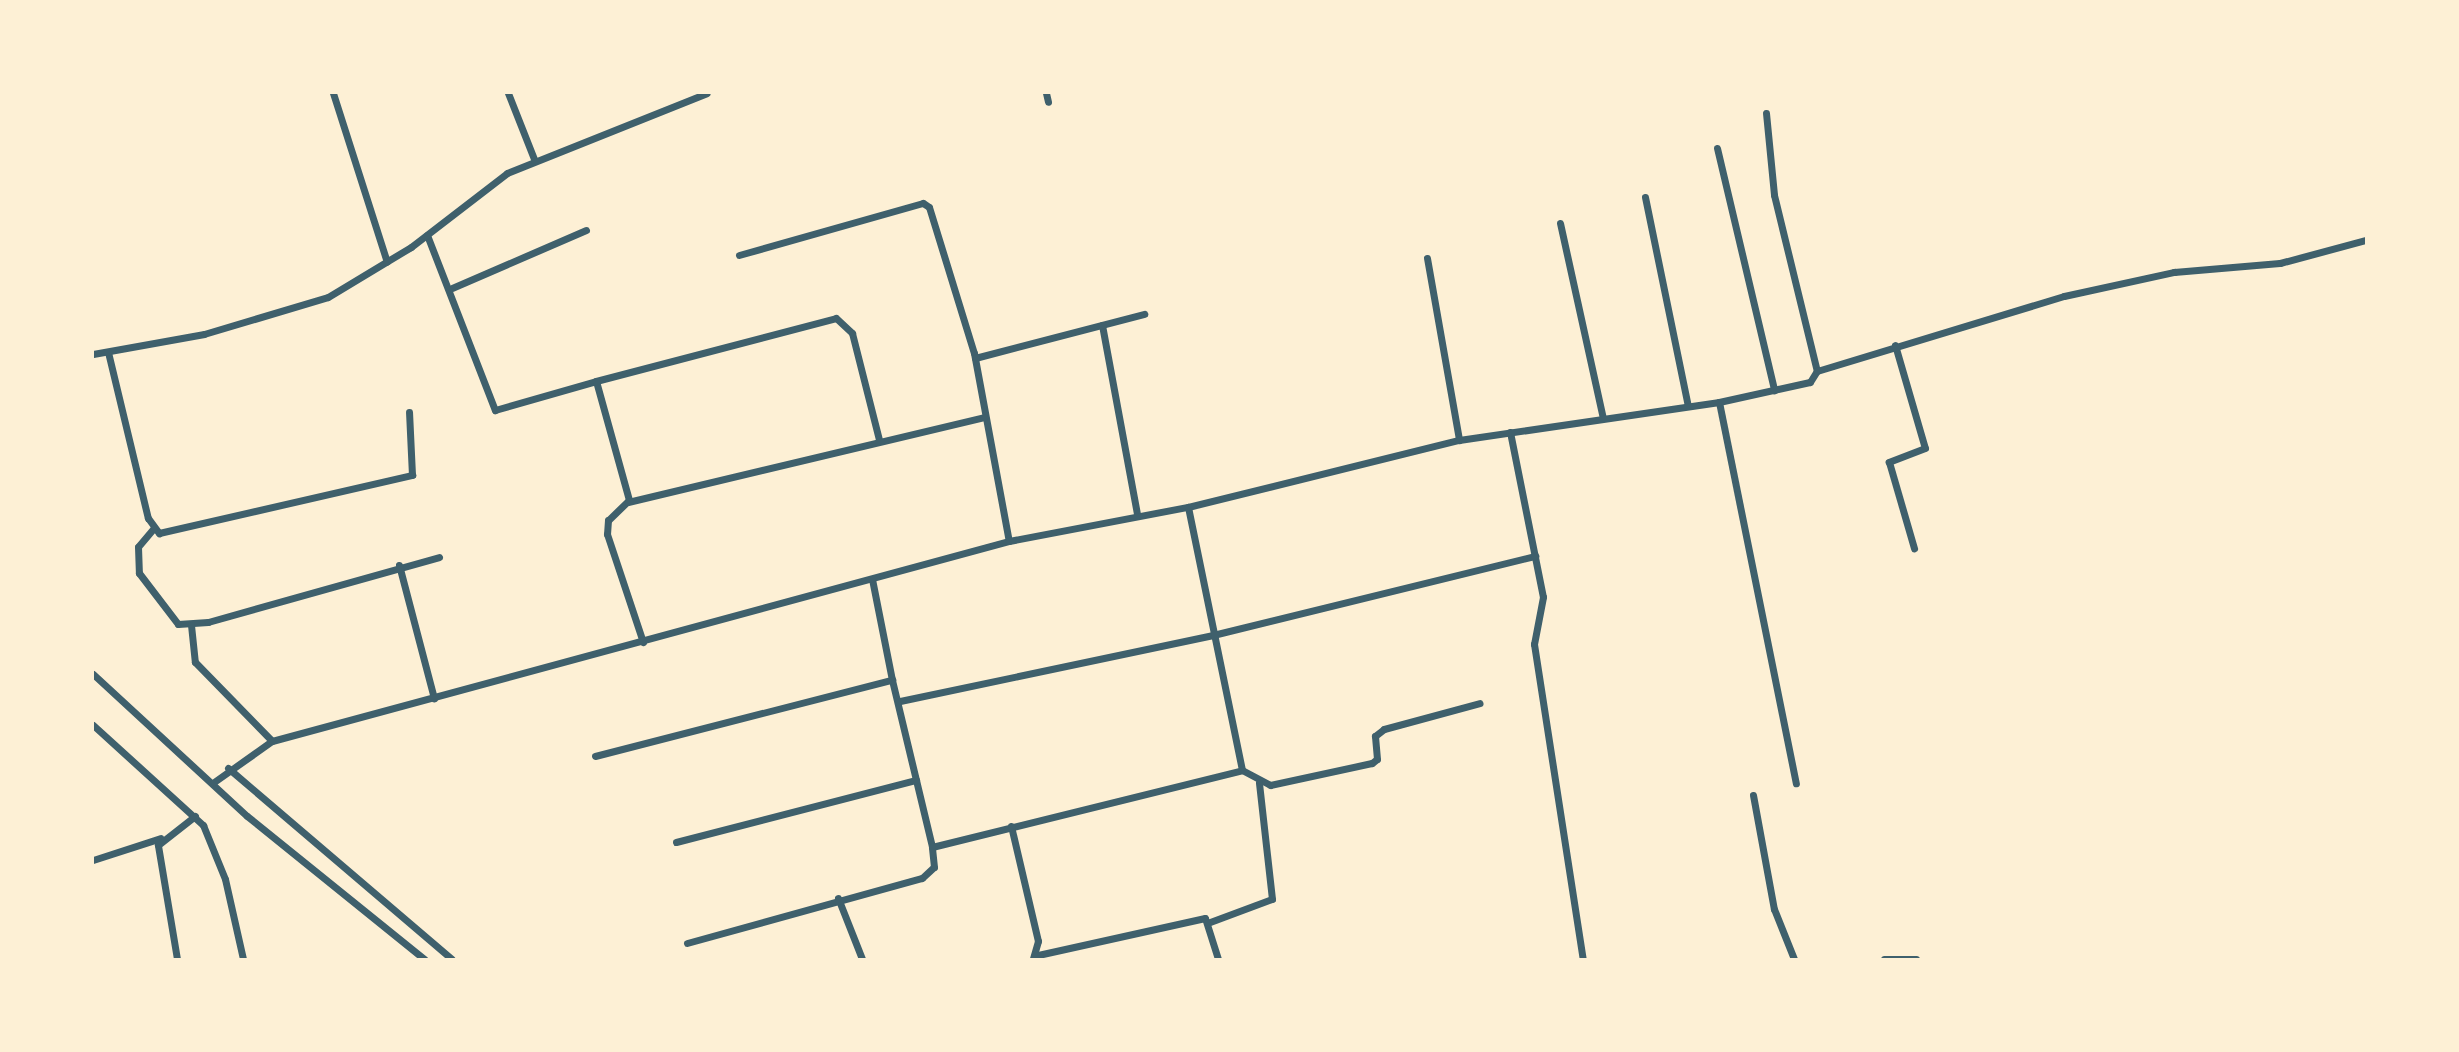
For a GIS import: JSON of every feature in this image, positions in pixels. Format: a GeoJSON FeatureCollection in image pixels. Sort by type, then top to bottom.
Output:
{"type":"FeatureCollection","features":[{"type":"Feature","properties":{"kind":"street"},"geometry":{"type":"LineString","coordinates":[[333,93],[387,262]]}},
{"type":"Feature","properties":{"kind":"street"},"geometry":{"type":"LineString","coordinates":[[508,93],[534,159]]}},
{"type":"Feature","properties":{"kind":"street"},"geometry":{"type":"LineString","coordinates":[[93,354],[280,314],[328,297],[427,235],[480,190],[534,159],[707,93]]}},
{"type":"Feature","properties":{"kind":"street"},"geometry":{"type":"LineString","coordinates":[[1046,93],[1048,102]]}},
{"type":"Feature","properties":{"kind":"street"},"geometry":{"type":"LineString","coordinates":[[1766,113],[1774,195],[1817,371]]}},
{"type":"Feature","properties":{"kind":"street"},"geometry":{"type":"LineString","coordinates":[[1717,148],[1774,390]]}},
{"type":"Feature","properties":{"kind":"street"},"geometry":{"type":"LineString","coordinates":[[1646,197],[1688,406]]}},
{"type":"Feature","properties":{"kind":"street"},"geometry":{"type":"LineString","coordinates":[[739,255],[926,204],[975,358],[1009,541]]}},
{"type":"Feature","properties":{"kind":"street"},"geometry":{"type":"LineString","coordinates":[[1560,223],[1603,418]]}},
{"type":"Feature","properties":{"kind":"street"},"geometry":{"type":"LineString","coordinates":[[452,288],[586,230]]}},
{"type":"Feature","properties":{"kind":"street"},"geometry":{"type":"LineString","coordinates":[[427,235],[452,288],[495,410],[836,318],[852,333],[879,440]]}},
{"type":"Feature","properties":{"kind":"street"},"geometry":{"type":"LineString","coordinates":[[214,782],[228,768],[272,741],[1009,541],[1137,514],[1188,507],[1459,440],[1718,402],[1774,390],[1810,382],[1817,371],[1895,345],[2120,282],[2280,263],[2366,240]]}},
{"type":"Feature","properties":{"kind":"street"},"geometry":{"type":"LineString","coordinates":[[1427,258],[1459,440]]}},
{"type":"Feature","properties":{"kind":"street"},"geometry":{"type":"LineString","coordinates":[[975,358],[1144,314]]}},
{"type":"Feature","properties":{"kind":"street"},"geometry":{"type":"LineString","coordinates":[[1102,325],[1137,514]]}},
{"type":"Feature","properties":{"kind":"street"},"geometry":{"type":"LineString","coordinates":[[1895,345],[1925,448],[1889,462],[1914,548]]}},
{"type":"Feature","properties":{"kind":"street"},"geometry":{"type":"LineString","coordinates":[[108,352],[153,529]]}},
{"type":"Feature","properties":{"kind":"street"},"geometry":{"type":"LineString","coordinates":[[596,381],[628,502]]}},
{"type":"Feature","properties":{"kind":"street"},"geometry":{"type":"LineString","coordinates":[[1718,402],[1796,783]]}},
{"type":"Feature","properties":{"kind":"street"},"geometry":{"type":"LineString","coordinates":[[153,529],[168,533],[412,475],[409,412]]}},
{"type":"Feature","properties":{"kind":"street"},"geometry":{"type":"LineString","coordinates":[[643,642],[605,526],[628,502],[984,417]]}},
{"type":"Feature","properties":{"kind":"street"},"geometry":{"type":"LineString","coordinates":[[1510,432],[1543,597],[1534,644],[1583,959]]}},
{"type":"Feature","properties":{"kind":"street"},"geometry":{"type":"LineString","coordinates":[[1188,507],[1242,771],[1259,783],[1372,763],[1377,759],[1375,736],[1384,729],[1480,703]]}},
{"type":"Feature","properties":{"kind":"street"},"geometry":{"type":"LineString","coordinates":[[153,529],[138,547],[139,573],[168,616],[191,625],[439,556]]}},
{"type":"Feature","properties":{"kind":"street"},"geometry":{"type":"LineString","coordinates":[[900,701],[1213,635],[1535,556]]}},
{"type":"Feature","properties":{"kind":"street"},"geometry":{"type":"LineString","coordinates":[[399,565],[434,698]]}},
{"type":"Feature","properties":{"kind":"street"},"geometry":{"type":"LineString","coordinates":[[687,943],[931,873],[932,847],[900,701],[892,680],[872,579]]}},
{"type":"Feature","properties":{"kind":"street"},"geometry":{"type":"LineString","coordinates":[[191,625],[195,662],[272,741]]}},
{"type":"Feature","properties":{"kind":"street"},"geometry":{"type":"LineString","coordinates":[[93,674],[350,904],[424,959]]}},
{"type":"Feature","properties":{"kind":"street"},"geometry":{"type":"LineString","coordinates":[[595,756],[892,680]]}},
{"type":"Feature","properties":{"kind":"street"},"geometry":{"type":"LineString","coordinates":[[93,725],[195,816],[218,855],[243,959]]}},
{"type":"Feature","properties":{"kind":"street"},"geometry":{"type":"LineString","coordinates":[[228,768],[452,959]]}},
{"type":"Feature","properties":{"kind":"street"},"geometry":{"type":"LineString","coordinates":[[932,847],[1242,771]]}},
{"type":"Feature","properties":{"kind":"street"},"geometry":{"type":"LineString","coordinates":[[676,842],[916,780]]}},
{"type":"Feature","properties":{"kind":"street"},"geometry":{"type":"LineString","coordinates":[[1210,922],[1272,899],[1259,783]]}},
{"type":"Feature","properties":{"kind":"street"},"geometry":{"type":"LineString","coordinates":[[1753,794],[1774,909],[1794,959]]}},
{"type":"Feature","properties":{"kind":"street"},"geometry":{"type":"LineString","coordinates":[[93,860],[161,838],[195,816]]}},
{"type":"Feature","properties":{"kind":"street"},"geometry":{"type":"LineString","coordinates":[[1011,826],[1036,957],[1205,918],[1210,922],[1218,959]]}},
{"type":"Feature","properties":{"kind":"street"},"geometry":{"type":"LineString","coordinates":[[161,838],[158,854],[177,959]]}},
{"type":"Feature","properties":{"kind":"street"},"geometry":{"type":"LineString","coordinates":[[838,898],[862,959]]}},
{"type":"Feature","properties":{"kind":"street"},"geometry":{"type":"LineString","coordinates":[[1884,959],[1916,959]]}}]}
